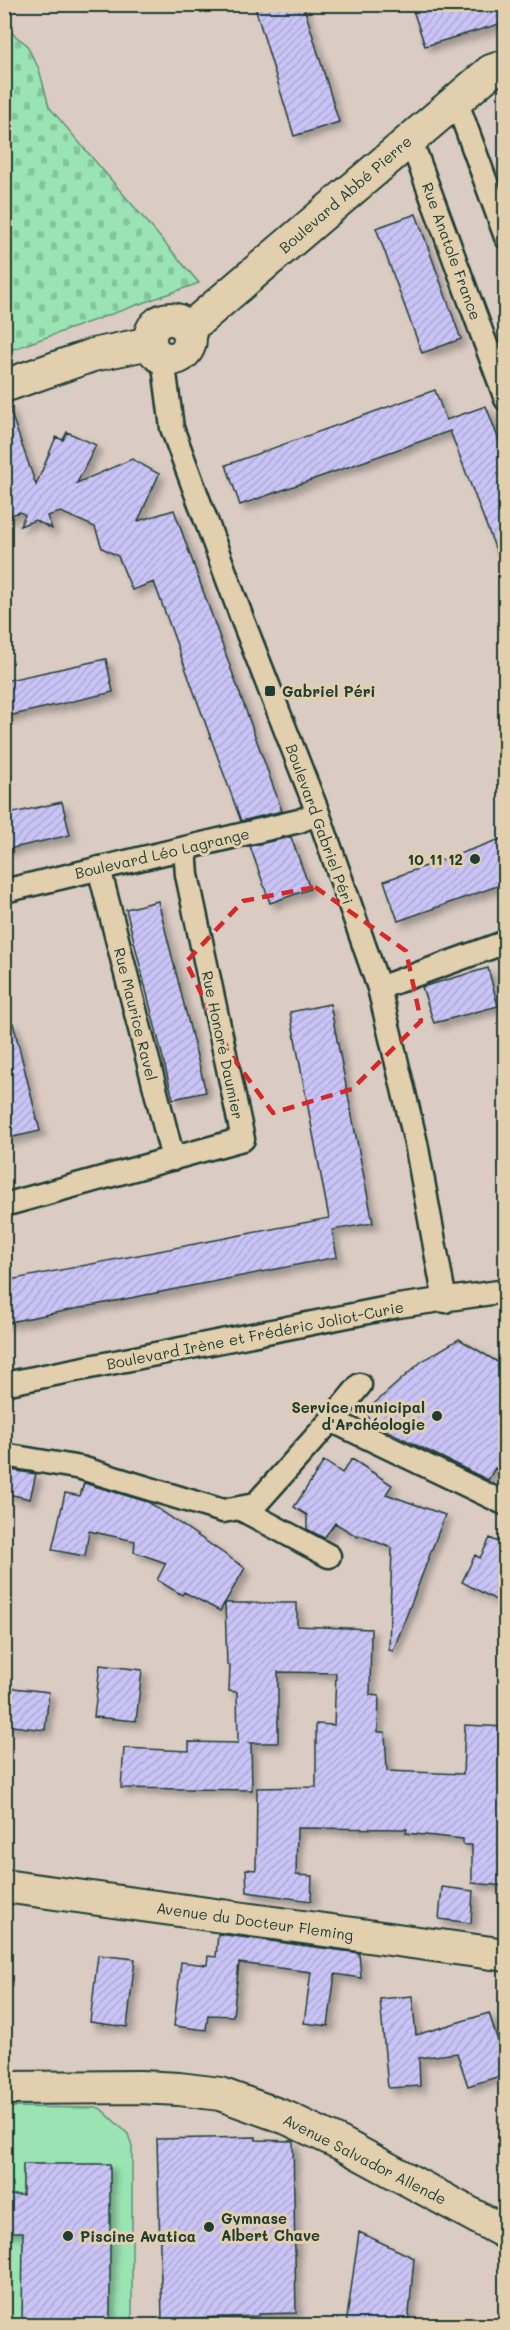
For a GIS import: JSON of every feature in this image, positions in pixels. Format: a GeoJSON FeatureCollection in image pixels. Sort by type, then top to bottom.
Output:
{"type":"FeatureCollection","features":[{"type":"Feature","properties":{"kind":"main road","name":"Boulevard Abbé Pierre"},"geometry":{"type":"LineString","coordinates":[[157,350],[173,359],[182,355],[188,349],[190,339],[187,327],[200,320],[491,71],[506,66]]}},
{"type":"Feature","properties":{"kind":"main road"},"geometry":{"type":"LineString","coordinates":[[4,386],[93,355],[157,350]]}},
{"type":"Feature","properties":{"kind":"main road","name":"Avenue du Docteur Fleming"},"geometry":{"type":"LineString","coordinates":[[4,1886],[506,1954]]}},
{"type":"Feature","properties":{"kind":"main road","name":"Avenue Salvador Allende"},"geometry":{"type":"LineString","coordinates":[[4,2088],[140,2087],[220,2094],[287,2118],[333,2140],[506,2233]]}},
{"type":"Feature","properties":{"kind":"street"},"geometry":{"type":"LineString","coordinates":[[456,100],[506,237]]}},
{"type":"Feature","properties":{"kind":"street","name":"Rue Anatole France"},"geometry":{"type":"LineString","coordinates":[[410,138],[506,399]]}},
{"type":"Feature","properties":{"kind":"street","name":"Boulevard Gabriel Péri"},"geometry":{"type":"LineString","coordinates":[[157,350],[172,428],[243,621],[318,813],[379,987],[416,1143],[445,1301]]}},
{"type":"Feature","properties":{"kind":"street","name":"Boulevard Léo Lagrange"},"geometry":{"type":"LineString","coordinates":[[4,891],[299,821],[318,813]]}},
{"type":"Feature","properties":{"kind":"street","name":"Rue Honoré Daumier"},"geometry":{"type":"LineString","coordinates":[[4,1205],[243,1139],[187,875],[185,848]]}},
{"type":"Feature","properties":{"kind":"street","name":"Rue Maurice Ravel"},"geometry":{"type":"LineString","coordinates":[[99,868],[173,1159]]}},
{"type":"Feature","properties":{"kind":"street"},"geometry":{"type":"LineString","coordinates":[[379,987],[506,942]]}},
{"type":"Feature","properties":{"kind":"street","name":"Boulevard Irène et Frédéric Joliot-Curie"},"geometry":{"type":"LineString","coordinates":[[4,1384],[398,1306],[506,1291]]}},
{"type":"Feature","properties":{"kind":"street"},"geometry":{"type":"LineString","coordinates":[[4,1455],[81,1468],[223,1511],[255,1505],[360,1385]]}},
{"type":"Feature","properties":{"kind":"street"},"geometry":{"type":"LineString","coordinates":[[331,1420],[506,1504]]}},
{"type":"Feature","properties":{"kind":"street"},"geometry":{"type":"LineString","coordinates":[[239,1508],[329,1556]]}},
{"type":"Feature","properties":{"kind":"highlighted area"},"geometry":{"type":"Polygon","coordinates":[[[315,887],[406,951],[421,1021],[352,1089],[273,1113],[231,1055],[186,962],[243,901],[315,887]]]}},
{"type":"Feature","properties":{"kind":"green space"},"geometry":{"type":"Polygon","coordinates":[[[5,28],[26,44],[39,69],[49,107],[199,283],[5,352],[5,28]]]}},
{"type":"Feature","properties":{"kind":"green space","name":"Piscine Avatica"},"geometry":{"type":"Polygon","coordinates":[[[5,2107],[100,2108],[128,2134],[132,2147],[132,2325],[5,2326],[5,2107]]]}},
{"type":"Feature","properties":{"kind":"building"},"geometry":{"type":"Polygon","coordinates":[[[254,4],[303,4],[339,122],[294,136],[254,4]]]}},
{"type":"Feature","properties":{"kind":"building"},"geometry":{"type":"Polygon","coordinates":[[[411,4],[506,4],[506,22],[425,46],[411,4]]]}},
{"type":"Feature","properties":{"kind":"building"},"geometry":{"type":"Polygon","coordinates":[[[416,214],[461,339],[422,353],[376,228],[416,214]]]}},
{"type":"Feature","properties":{"kind":"building"},"geometry":{"type":"Polygon","coordinates":[[[435,390],[446,420],[486,406],[506,459],[506,570],[504,571],[450,431],[240,505],[226,465],[435,390]]]}},
{"type":"Feature","properties":{"kind":"building"},"geometry":{"type":"Polygon","coordinates":[[[4,405],[8,405],[36,485],[56,437],[63,440],[67,432],[96,445],[77,483],[132,459],[159,474],[138,521],[174,510],[282,811],[241,821],[154,582],[132,590],[118,556],[102,548],[95,527],[61,512],[47,516],[52,529],[35,520],[20,526],[25,515],[20,512],[4,517],[4,405]]]}},
{"type":"Feature","properties":{"kind":"building"},"geometry":{"type":"Polygon","coordinates":[[[106,659],[113,692],[4,717],[4,681],[106,659]]]}},
{"type":"Feature","properties":{"kind":"building"},"geometry":{"type":"Polygon","coordinates":[[[62,802],[70,835],[4,850],[4,815],[62,802]]]}},
{"type":"Feature","properties":{"kind":"building"},"geometry":{"type":"Polygon","coordinates":[[[291,837],[310,889],[270,903],[250,846],[291,837]]]}},
{"type":"Feature","properties":{"kind":"building","name":"10 11 12"},"geometry":{"type":"Polygon","coordinates":[[[506,837],[506,883],[398,921],[384,881],[506,837]]]}},
{"type":"Feature","properties":{"kind":"building"},"geometry":{"type":"Polygon","coordinates":[[[158,901],[206,1092],[173,1099],[126,909],[158,901]]]}},
{"type":"Feature","properties":{"kind":"building"},"geometry":{"type":"Polygon","coordinates":[[[488,968],[498,1006],[434,1023],[422,987],[488,968]]]}},
{"type":"Feature","properties":{"kind":"building"},"geometry":{"type":"Polygon","coordinates":[[[330,1004],[373,1223],[332,1230],[337,1257],[4,1323],[4,1281],[329,1218],[290,1012],[330,1004]]]}},
{"type":"Feature","properties":{"kind":"building"},"geometry":{"type":"Polygon","coordinates":[[[13,1023],[40,1131],[4,1139],[4,1024],[13,1023]]]}},
{"type":"Feature","properties":{"kind":"building","name":"Service municipal d'Archéologie"},"geometry":{"type":"Polygon","coordinates":[[[459,1339],[506,1367],[506,1474],[495,1468],[488,1480],[369,1422],[367,1410],[422,1361],[459,1339]]]}},
{"type":"Feature","properties":{"kind":"building"},"geometry":{"type":"Polygon","coordinates":[[[352,1459],[392,1485],[386,1494],[445,1515],[393,1651],[389,1650],[392,1548],[359,1535],[358,1537],[335,1523],[324,1538],[307,1529],[307,1515],[294,1507],[324,1461],[342,1473],[352,1459]]]}},
{"type":"Feature","properties":{"kind":"building"},"geometry":{"type":"Polygon","coordinates":[[[4,1469],[36,1474],[30,1499],[4,1493],[4,1469]]]}},
{"type":"Feature","properties":{"kind":"building"},"geometry":{"type":"Polygon","coordinates":[[[84,1483],[148,1502],[245,1568],[220,1611],[184,1592],[182,1595],[157,1580],[166,1563],[134,1552],[135,1541],[89,1531],[85,1556],[52,1550],[65,1493],[80,1496],[84,1483]]]}},
{"type":"Feature","properties":{"kind":"building"},"geometry":{"type":"Polygon","coordinates":[[[490,1538],[506,1546],[506,1581],[496,1600],[462,1582],[475,1555],[480,1558],[490,1538]]]}},
{"type":"Feature","properties":{"kind":"building"},"geometry":{"type":"Polygon","coordinates":[[[225,1603],[297,1603],[297,1626],[371,1629],[370,1695],[379,1696],[378,1732],[385,1732],[387,1771],[463,1774],[465,1725],[506,1727],[506,1886],[472,1883],[472,1845],[463,1845],[463,1839],[406,1833],[407,1829],[297,1828],[296,1875],[312,1876],[311,1901],[247,1892],[246,1869],[256,1870],[257,1788],[316,1787],[316,1724],[334,1725],[336,1673],[278,1672],[278,1743],[251,1743],[252,1790],[121,1788],[124,1748],[189,1751],[189,1742],[238,1743],[237,1692],[229,1691],[230,1665],[227,1665],[225,1603]]]}},
{"type":"Feature","properties":{"kind":"building"},"geometry":{"type":"Polygon","coordinates":[[[100,1665],[142,1670],[136,1721],[94,1717],[100,1665]]]}},
{"type":"Feature","properties":{"kind":"building"},"geometry":{"type":"Polygon","coordinates":[[[4,1687],[49,1692],[45,1730],[4,1725],[4,1687]]]}},
{"type":"Feature","properties":{"kind":"building"},"geometry":{"type":"Polygon","coordinates":[[[442,1887],[473,1891],[471,1923],[439,1919],[442,1887]]]}},
{"type":"Feature","properties":{"kind":"building"},"geometry":{"type":"Polygon","coordinates":[[[218,1934],[359,1953],[361,1978],[335,1974],[328,2026],[304,2023],[311,1972],[239,1963],[233,2016],[208,2015],[206,2030],[174,2026],[181,1962],[207,1965],[208,1956],[216,1957],[218,1934]]]}},
{"type":"Feature","properties":{"kind":"building"},"geometry":{"type":"Polygon","coordinates":[[[98,1955],[135,1959],[127,2027],[90,2022],[98,1955]]]}},
{"type":"Feature","properties":{"kind":"building"},"geometry":{"type":"Polygon","coordinates":[[[412,1996],[416,2035],[489,2013],[506,2067],[506,2074],[468,2086],[457,2053],[419,2058],[420,2086],[388,2088],[380,1999],[412,1996]]]}},
{"type":"Feature","properties":{"kind":"building","name":"Gymnase Albert Chave"},"geometry":{"type":"Polygon","coordinates":[[[256,2137],[256,2140],[293,2141],[296,2313],[162,2319],[157,2139],[256,2137]]]}},
{"type":"Feature","properties":{"kind":"building"},"geometry":{"type":"Polygon","coordinates":[[[23,2164],[110,2164],[110,2325],[22,2325],[23,2232],[4,2232],[4,2195],[23,2195],[23,2164]]]}},
{"type":"Feature","properties":{"kind":"building"},"geometry":{"type":"Polygon","coordinates":[[[359,2232],[414,2258],[408,2325],[346,2325],[359,2232]]]}},
{"type":"Feature","properties":{"kind":"place","name":"Gabriel Péri"},"geometry":{"type":"Point","coordinates":[270,691]}},
{"type":"Feature","properties":{"kind":"place","name":"10 11 12"},"geometry":{"type":"Point","coordinates":[475,859]}},
{"type":"Feature","properties":{"kind":"place","name":"Service municipal d'Archéologie"},"geometry":{"type":"Point","coordinates":[437,1416]}},
{"type":"Feature","properties":{"kind":"place","name":"Gymnase Albert Chave"},"geometry":{"type":"Point","coordinates":[209,2227]}},
{"type":"Feature","properties":{"kind":"place","name":"Piscine Avatica"},"geometry":{"type":"Point","coordinates":[68,2236]}}]}
